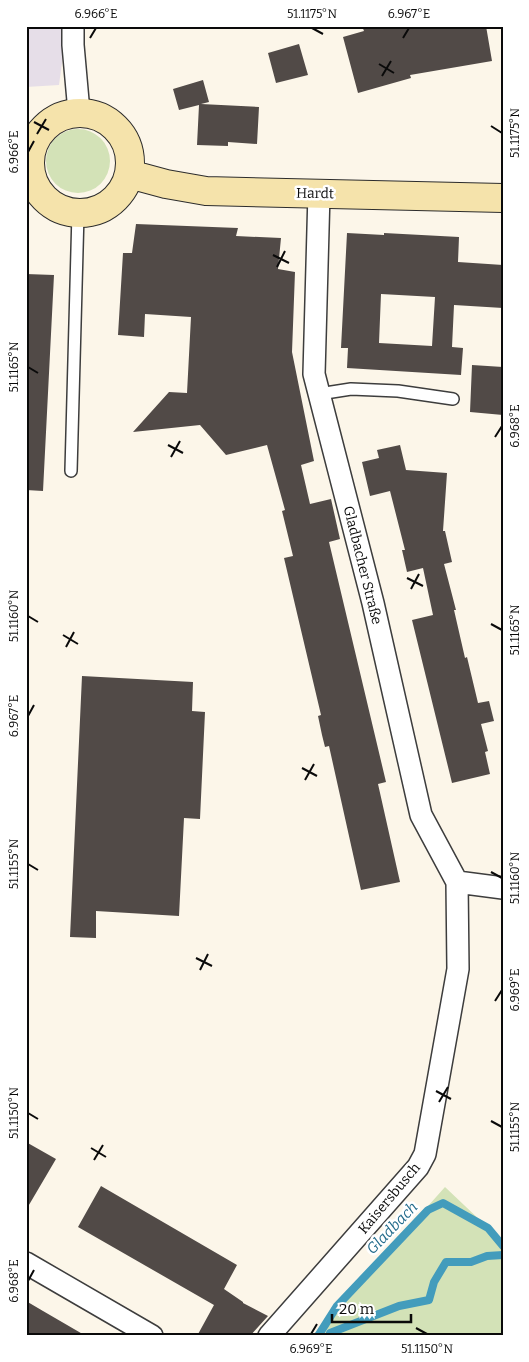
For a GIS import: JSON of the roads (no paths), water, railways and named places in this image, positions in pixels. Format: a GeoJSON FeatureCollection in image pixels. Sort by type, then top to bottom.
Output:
{"type":"FeatureCollection","features":[{"type":"Feature","properties":{"kind":"main road"},"geometry":{"type":"LineString","coordinates":[[79,112],[94,114],[108,120],[120,131],[128,144],[131,159],[125,187],[116,198],[105,207],[92,212],[78,213],[56,208],[47,201],[28,172],[31,150],[41,131],[58,117],[79,112]]}},
{"type":"Feature","properties":{"kind":"main road","name":"Hardt"},"geometry":{"type":"LineString","coordinates":[[129,174],[166,184],[206,191],[503,198]]}},
{"type":"Feature","properties":{"kind":"street"},"geometry":{"type":"LineString","coordinates":[[73,26],[79,112]]}},
{"type":"Feature","properties":{"kind":"street","name":"Gladbacher Straße"},"geometry":{"type":"LineString","coordinates":[[319,193],[314,374],[372,603],[422,815],[457,882]]}},
{"type":"Feature","properties":{"kind":"street"},"geometry":{"type":"LineString","coordinates":[[457,882],[503,888]]}},
{"type":"Feature","properties":{"kind":"street","name":"Kaisersbusch"},"geometry":{"type":"LineString","coordinates":[[269,1336],[418,1167],[425,1154],[458,969],[457,882]]}},
{"type":"Feature","properties":{"kind":"street"},"geometry":{"type":"LineString","coordinates":[[26,1264],[152,1336]]}},
{"type":"Feature","properties":{"kind":"lane"},"geometry":{"type":"LineString","coordinates":[[70,471],[78,213]]}},
{"type":"Feature","properties":{"kind":"lane"},"geometry":{"type":"LineString","coordinates":[[319,394],[351,389],[398,391],[453,399]]}},
{"type":"Feature","properties":{"kind":"waterway","name":"Gladbach"},"geometry":{"type":"LineString","coordinates":[[318,1336],[337,1306],[428,1210],[443,1203],[488,1228],[503,1246]]}},
{"type":"Feature","properties":{"kind":"waterway"},"geometry":{"type":"LineString","coordinates":[[329,1336],[330,1333],[399,1306],[429,1300],[434,1282],[446,1262],[471,1262],[487,1256],[503,1255]]}}]}
